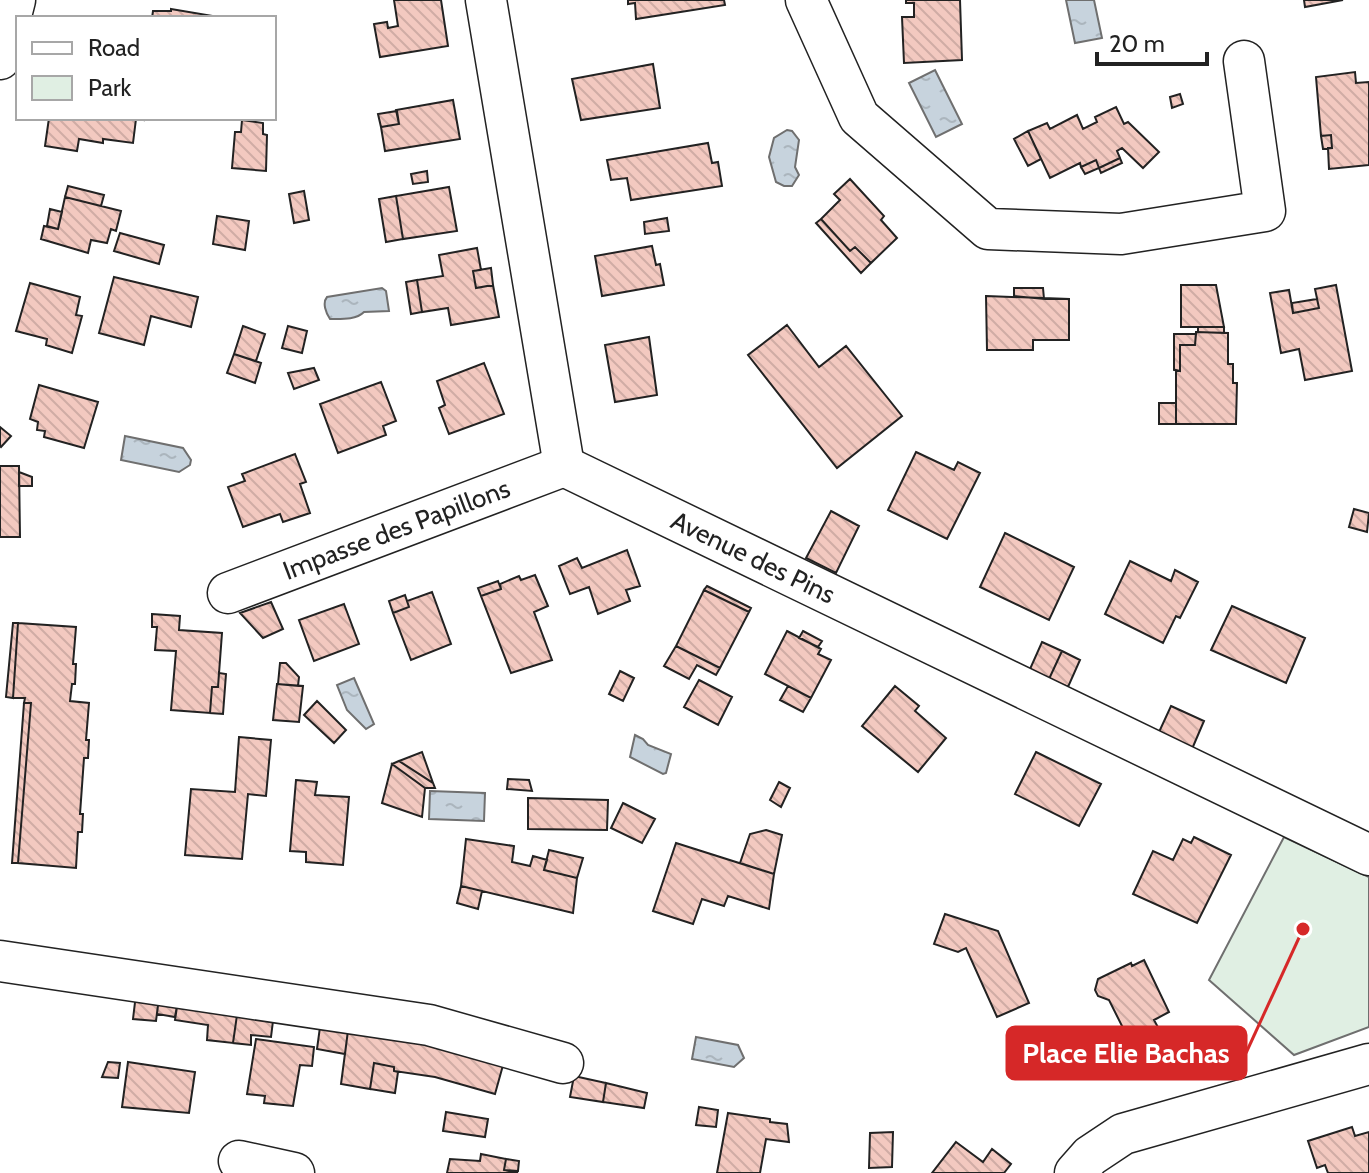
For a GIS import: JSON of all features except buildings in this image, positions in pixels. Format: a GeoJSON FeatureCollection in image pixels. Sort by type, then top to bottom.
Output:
{"type":"FeatureCollection","features":[{"type":"Feature","properties":{"kind":"street"},"geometry":{"type":"LineString","coordinates":[[0,59],[15,0]]}},
{"type":"Feature","properties":{"kind":"street"},"geometry":{"type":"LineString","coordinates":[[486,0],[564,466]]}},
{"type":"Feature","properties":{"kind":"street"},"geometry":{"type":"LineString","coordinates":[[806,0],[859,117],[988,229],[1121,234],[1265,211],[1244,61]]}},
{"type":"Feature","properties":{"kind":"street","name":"Impasse des Papillons"},"geometry":{"type":"LineString","coordinates":[[228,593],[564,466]]}},
{"type":"Feature","properties":{"kind":"street","name":"Avenue des Pins"},"geometry":{"type":"LineString","coordinates":[[564,466],[1369,855]]}},
{"type":"Feature","properties":{"kind":"street"},"geometry":{"type":"LineString","coordinates":[[0,961],[429,1025],[563,1063]]}},
{"type":"Feature","properties":{"kind":"street"},"geometry":{"type":"LineString","coordinates":[[1075,1173],[1090,1156],[1123,1134],[1369,1064]]}},
{"type":"Feature","properties":{"kind":"street"},"geometry":{"type":"LineString","coordinates":[[239,1161],[294,1173]]}},
{"type":"Feature","properties":{"kind":"green space"},"geometry":{"type":"Polygon","coordinates":[[[1284,837],[1369,877],[1369,1027],[1294,1055],[1209,980],[1284,837]]]}},
{"type":"Feature","properties":{"kind":"water"},"geometry":{"type":"Polygon","coordinates":[[[1066,0],[1094,0],[1102,38],[1075,43],[1066,0]]]}},
{"type":"Feature","properties":{"kind":"water"},"geometry":{"type":"Polygon","coordinates":[[[935,70],[962,124],[936,137],[909,83],[935,70]]]}},
{"type":"Feature","properties":{"kind":"water"},"geometry":{"type":"Polygon","coordinates":[[[787,130],[792,131],[799,140],[795,167],[799,175],[792,186],[776,182],[769,157],[774,138],[787,130]]]}},
{"type":"Feature","properties":{"kind":"water"},"geometry":{"type":"Polygon","coordinates":[[[382,288],[386,291],[389,311],[364,312],[344,319],[330,319],[327,314],[327,297],[382,288]]]}},
{"type":"Feature","properties":{"kind":"water"},"geometry":{"type":"Polygon","coordinates":[[[125,436],[183,448],[191,460],[190,465],[179,472],[121,460],[125,436]]]}},
{"type":"Feature","properties":{"kind":"water"},"geometry":{"type":"Polygon","coordinates":[[[354,678],[374,724],[366,729],[347,710],[337,685],[354,678]]]}},
{"type":"Feature","properties":{"kind":"water"},"geometry":{"type":"Polygon","coordinates":[[[635,735],[648,745],[671,754],[666,773],[630,757],[635,735]]]}},
{"type":"Feature","properties":{"kind":"water"},"geometry":{"type":"Polygon","coordinates":[[[430,791],[485,793],[484,821],[429,819],[430,791]]]}},
{"type":"Feature","properties":{"kind":"water"},"geometry":{"type":"Polygon","coordinates":[[[696,1037],[738,1045],[744,1058],[734,1067],[692,1059],[696,1037]]]}},
{"type":"Feature","properties":{"kind":"place","name":"Place Elie Bachas"},"geometry":{"type":"Point","coordinates":[1303,929]}}]}
